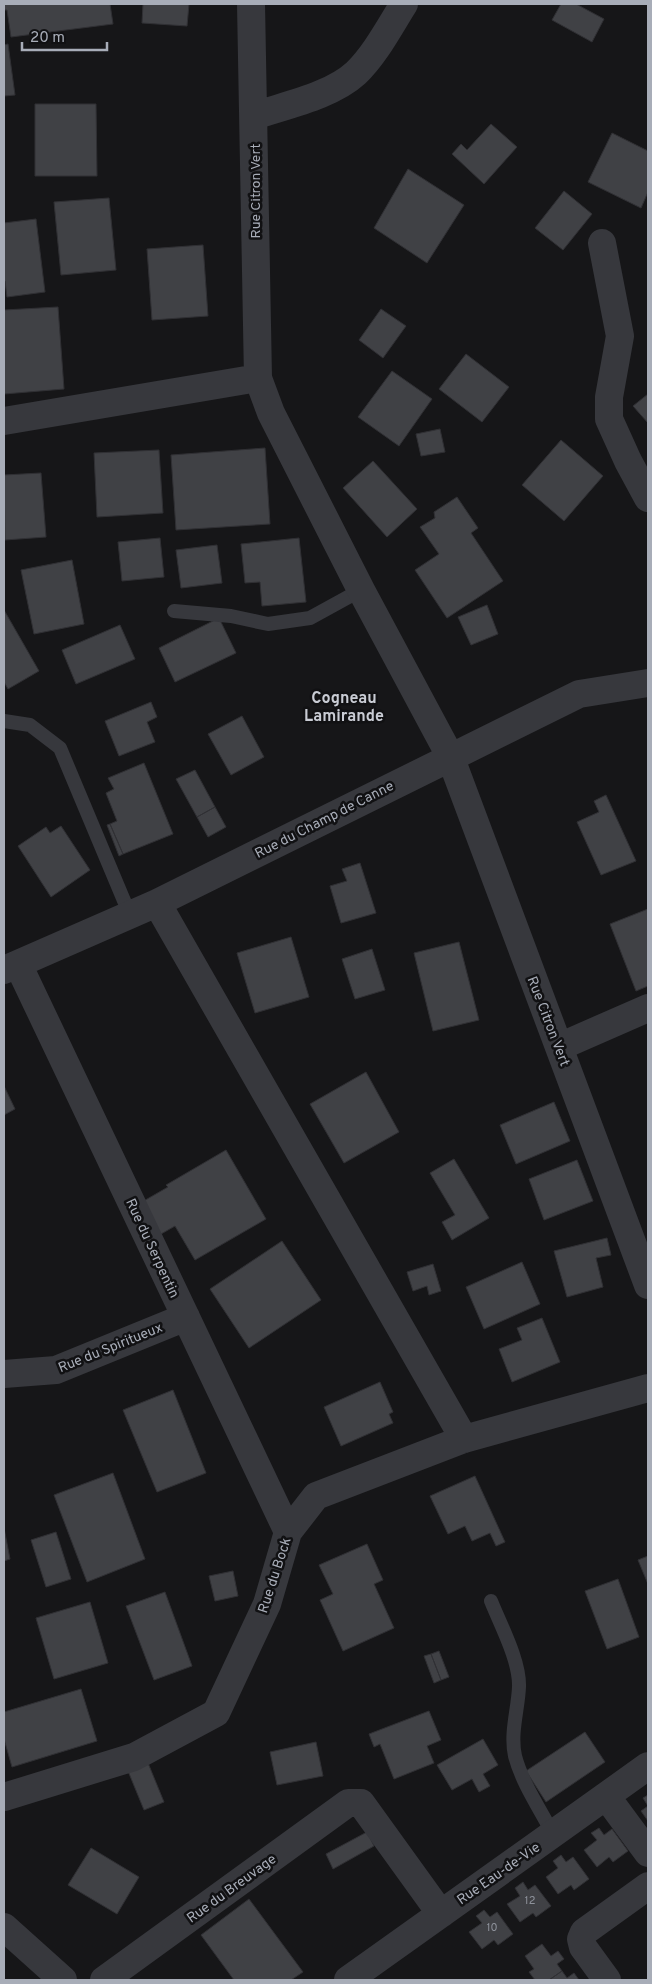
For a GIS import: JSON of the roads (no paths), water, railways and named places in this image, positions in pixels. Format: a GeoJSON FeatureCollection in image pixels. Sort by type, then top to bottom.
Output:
{"type":"FeatureCollection","features":[{"type":"Feature","properties":{"kind":"street","name":"Rue Citron Vert"},"geometry":{"type":"LineString","coordinates":[[251,4],[258,378],[271,413],[361,590],[450,756],[648,1285]]}},
{"type":"Feature","properties":{"kind":"street"},"geometry":{"type":"LineString","coordinates":[[254,116],[328,91],[356,73],[380,43],[404,4]]}},
{"type":"Feature","properties":{"kind":"street"},"geometry":{"type":"LineString","coordinates":[[602,243],[620,336],[609,397],[609,418],[628,462],[648,498]]}},
{"type":"Feature","properties":{"kind":"street"},"geometry":{"type":"LineString","coordinates":[[4,421],[258,378]]}},
{"type":"Feature","properties":{"kind":"street","name":"Rue du Champ de Canne"},"geometry":{"type":"LineString","coordinates":[[11,967],[157,903],[450,756],[579,694],[648,683]]}},
{"type":"Feature","properties":{"kind":"street"},"geometry":{"type":"LineString","coordinates":[[157,903],[464,1440]]}},
{"type":"Feature","properties":{"kind":"street","name":"Rue du Serpentin"},"geometry":{"type":"LineString","coordinates":[[11,967],[186,1317],[288,1532]]}},
{"type":"Feature","properties":{"kind":"street"},"geometry":{"type":"LineString","coordinates":[[559,1047],[648,1008]]}},
{"type":"Feature","properties":{"kind":"street","name":"Rue du Spiritueux"},"geometry":{"type":"LineString","coordinates":[[4,1374],[56,1370],[186,1317]]}},
{"type":"Feature","properties":{"kind":"street","name":"Rue du Bock"},"geometry":{"type":"LineString","coordinates":[[4,1797],[134,1757],[216,1713],[267,1604],[288,1532],[316,1496],[464,1440],[648,1388]]}},
{"type":"Feature","properties":{"kind":"street","name":"Rue Eau-de-Vie"},"geometry":{"type":"LineString","coordinates":[[348,1980],[648,1766]]}},
{"type":"Feature","properties":{"kind":"street"},"geometry":{"type":"LineString","coordinates":[[606,1796],[648,1854]]}},
{"type":"Feature","properties":{"kind":"street","name":"Rue du Breuvage"},"geometry":{"type":"LineString","coordinates":[[104,1980],[348,1803],[361,1803],[441,1914]]}},
{"type":"Feature","properties":{"kind":"street"},"geometry":{"type":"LineString","coordinates":[[607,1980],[583,1947],[581,1938],[584,1932],[648,1886]]}},
{"type":"Feature","properties":{"kind":"street"},"geometry":{"type":"LineString","coordinates":[[4,1927],[63,1980]]}},
{"type":"Feature","properties":{"kind":"lane"},"geometry":{"type":"LineString","coordinates":[[174,611],[232,616],[268,624],[310,618],[361,590]]}},
{"type":"Feature","properties":{"kind":"lane"},"geometry":{"type":"LineString","coordinates":[[4,721],[30,725],[60,748],[130,915]]}},
{"type":"Feature","properties":{"kind":"lane"},"geometry":{"type":"LineString","coordinates":[[491,1601],[517,1667],[519,1686],[513,1735],[515,1754],[521,1774],[553,1834]]}},
{"type":"Feature","properties":{"kind":"district","name":"Cogneau Lamirande"},"geometry":{"type":"Point","coordinates":[344,706]}}]}
